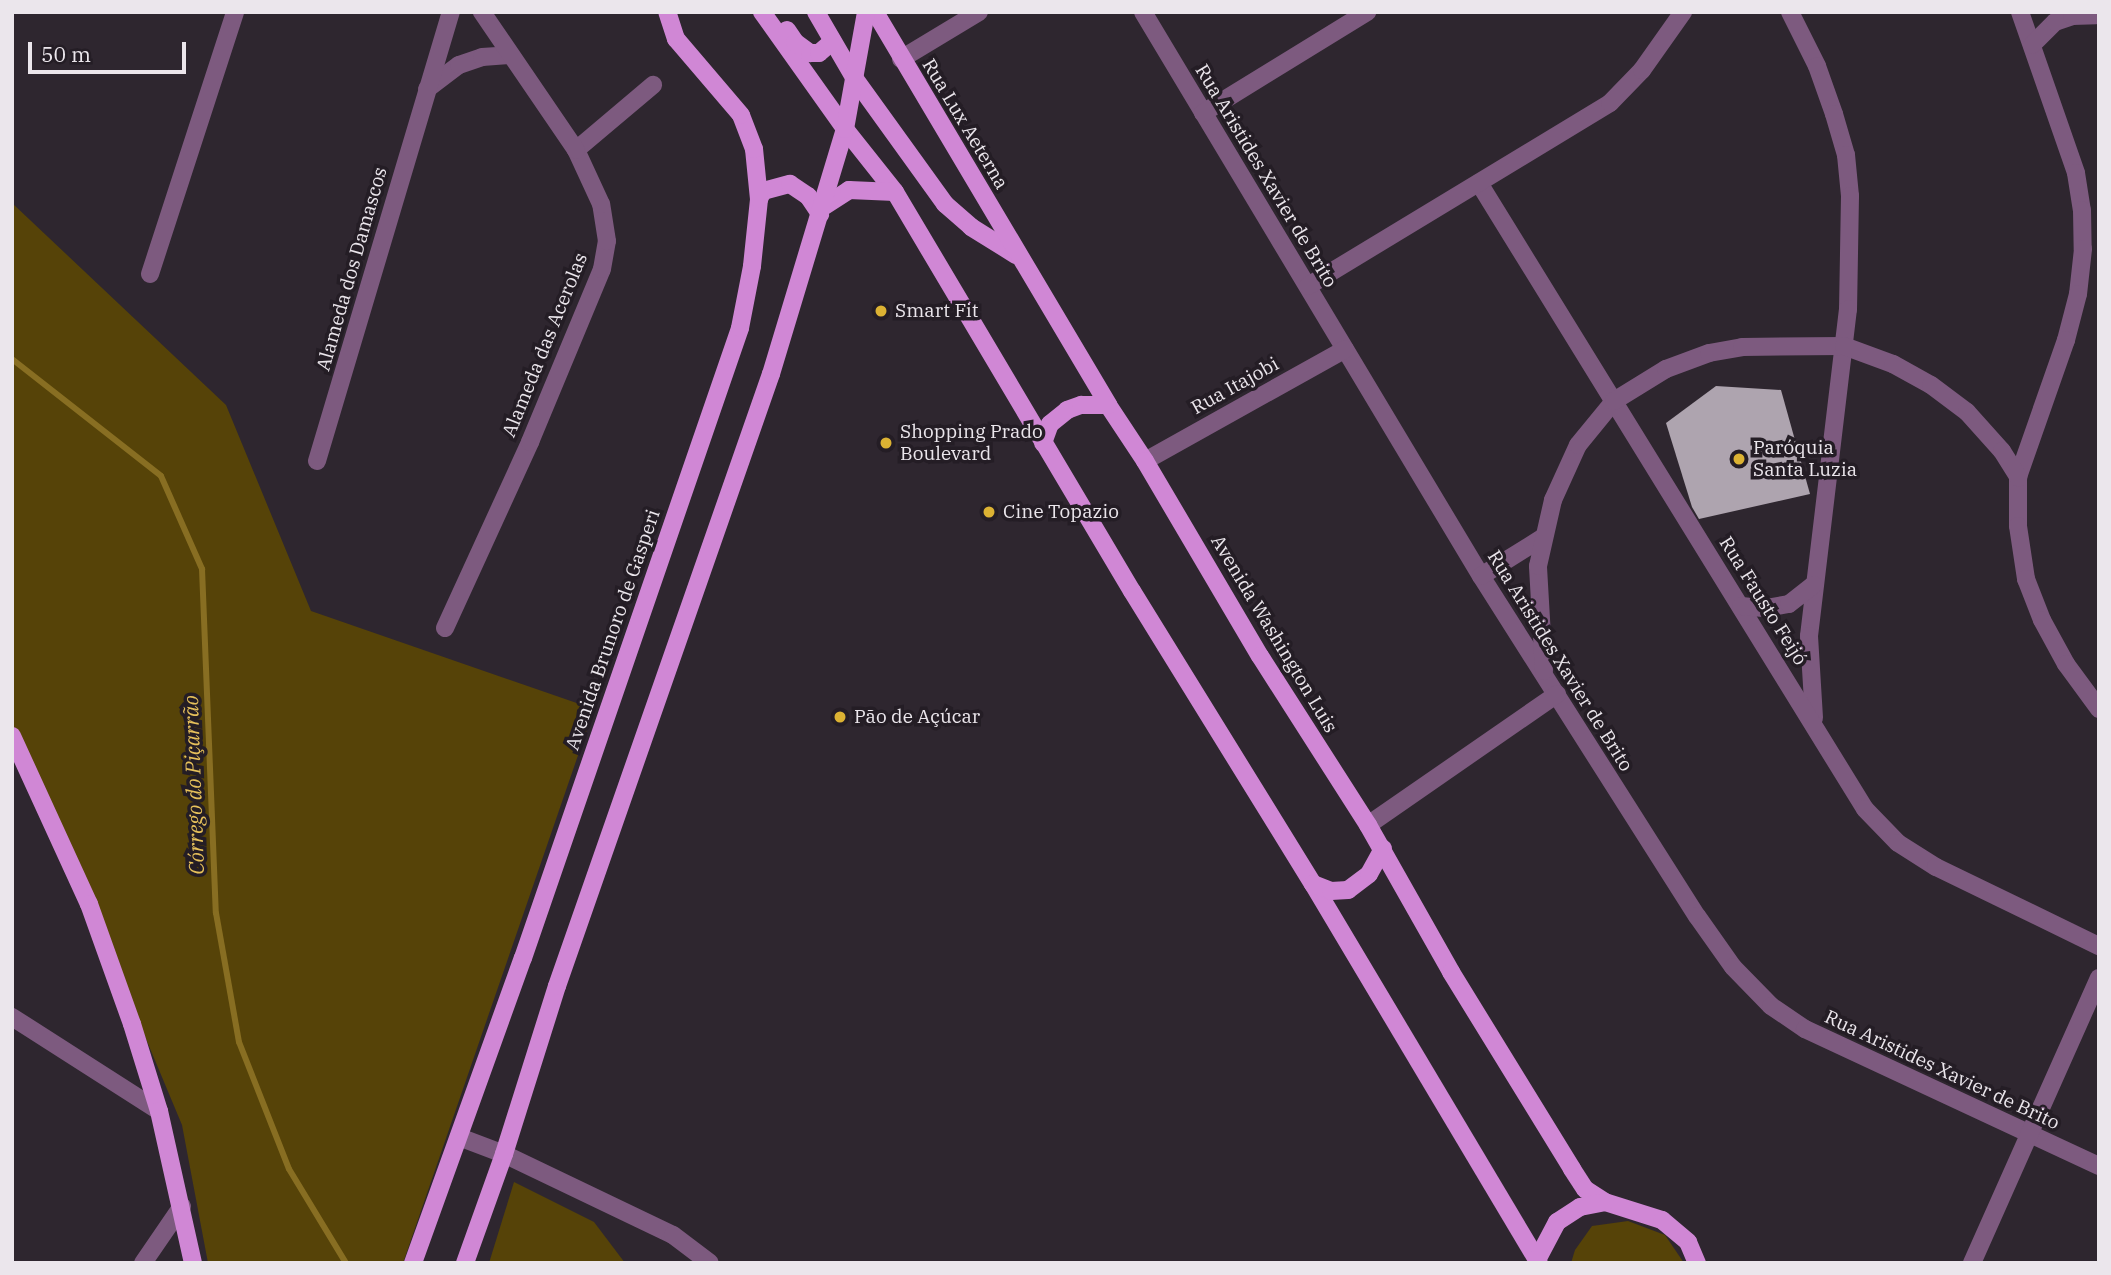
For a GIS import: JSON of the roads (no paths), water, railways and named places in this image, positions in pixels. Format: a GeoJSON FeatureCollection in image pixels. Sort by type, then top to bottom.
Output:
{"type":"FeatureCollection","features":[{"type":"Feature","properties":{"kind":"main road"},"geometry":{"type":"LineString","coordinates":[[762,12],[845,130],[895,192],[1043,443],[1313,884],[1538,1261]]}},
{"type":"Feature","properties":{"kind":"main road"},"geometry":{"type":"LineString","coordinates":[[775,12],[795,42],[810,53],[819,53],[833,41]]}},
{"type":"Feature","properties":{"kind":"main road","name":"Avenida Washington Luis"},"geometry":{"type":"LineString","coordinates":[[816,12],[855,79],[945,204],[971,227],[1018,257],[1145,461],[1260,656],[1383,849],[1451,972],[1585,1189],[1605,1202],[1662,1220],[1688,1242],[1697,1263]]}},
{"type":"Feature","properties":{"kind":"main road"},"geometry":{"type":"LineString","coordinates":[[465,1263],[504,1154],[557,986],[771,374],[845,130],[866,12]]}},
{"type":"Feature","properties":{"kind":"main road","name":"Rua Lux Aeterna"},"geometry":{"type":"LineString","coordinates":[[875,12],[1018,257]]}},
{"type":"Feature","properties":{"kind":"main road","name":"Avenida Brunoro de Gasperi"},"geometry":{"type":"LineString","coordinates":[[413,1263],[740,328],[752,266],[759,199],[754,149],[741,114],[676,39],[666,15]]}},
{"type":"Feature","properties":{"kind":"main road"},"geometry":{"type":"LineString","coordinates":[[759,199],[763,191],[790,184],[808,196],[821,210]]}},
{"type":"Feature","properties":{"kind":"main road"},"geometry":{"type":"LineString","coordinates":[[821,210],[849,190],[895,192]]}},
{"type":"Feature","properties":{"kind":"main road"},"geometry":{"type":"LineString","coordinates":[[1043,443],[1050,424],[1067,410],[1081,405],[1108,405]]}},
{"type":"Feature","properties":{"kind":"main road"},"geometry":{"type":"LineString","coordinates":[[12,736],[89,904],[159,1111],[193,1263]]}},
{"type":"Feature","properties":{"kind":"main road"},"geometry":{"type":"LineString","coordinates":[[1313,884],[1331,891],[1348,890],[1369,874],[1383,849]]}},
{"type":"Feature","properties":{"kind":"main road"},"geometry":{"type":"LineString","coordinates":[[1538,1261],[1557,1222],[1580,1207],[1605,1202]]}},
{"type":"Feature","properties":{"kind":"street"},"geometry":{"type":"LineString","coordinates":[[150,274],[235,12]]}},
{"type":"Feature","properties":{"kind":"street","name":"Alameda dos Damascos"},"geometry":{"type":"LineString","coordinates":[[317,461],[451,12]]}},
{"type":"Feature","properties":{"kind":"street","name":"Alameda das Acerolas"},"geometry":{"type":"LineString","coordinates":[[445,628],[530,442],[601,269],[607,241],[601,204],[576,150],[482,12]]}},
{"type":"Feature","properties":{"kind":"street"},"geometry":{"type":"LineString","coordinates":[[901,59],[979,12]]}},
{"type":"Feature","properties":{"kind":"street","name":"Rua Aristides Xavier de Brito"},"geometry":{"type":"LineString","coordinates":[[1143,12],[1481,576],[1697,916],[1733,967],[1771,1006],[1805,1029],[2099,1166]]}},
{"type":"Feature","properties":{"kind":"street"},"geometry":{"type":"LineString","coordinates":[[1203,113],[1367,12]]}},
{"type":"Feature","properties":{"kind":"street"},"geometry":{"type":"LineString","coordinates":[[1308,286],[1610,103],[1642,70],[1683,12]]}},
{"type":"Feature","properties":{"kind":"street"},"geometry":{"type":"LineString","coordinates":[[1790,12],[1817,66],[1846,155],[1850,246],[1844,346],[1813,585],[1809,636],[1815,725]]}},
{"type":"Feature","properties":{"kind":"street"},"geometry":{"type":"LineString","coordinates":[[2020,12],[2076,173],[2082,210],[2083,249],[2078,294],[2066,340],[2018,477],[2018,526],[2026,579],[2042,620],[2060,653],[2099,709]]}},
{"type":"Feature","properties":{"kind":"street"},"geometry":{"type":"LineString","coordinates":[[2032,45],[2055,22],[2072,16],[2096,14]]}},
{"type":"Feature","properties":{"kind":"street"},"geometry":{"type":"LineString","coordinates":[[427,89],[459,65],[482,57],[509,55]]}},
{"type":"Feature","properties":{"kind":"street"},"geometry":{"type":"LineString","coordinates":[[576,150],[653,85]]}},
{"type":"Feature","properties":{"kind":"street","name":"Rua Fausto Feijó"},"geometry":{"type":"LineString","coordinates":[[1479,183],[1815,725],[1835,765],[1865,809],[1898,843],[1936,867],[2099,946]]}},
{"type":"Feature","properties":{"kind":"street"},"geometry":{"type":"LineString","coordinates":[[1545,676],[1538,566],[1542,538],[1553,500],[1577,445],[1614,401],[1666,369],[1709,353],[1742,347],[1844,346],[1893,364],[1931,385],[1967,412],[2002,451],[2018,477]]}},
{"type":"Feature","properties":{"kind":"street","name":"Rua Itajobi"},"geometry":{"type":"LineString","coordinates":[[1145,461],[1345,349]]}},
{"type":"Feature","properties":{"kind":"street"},"geometry":{"type":"LineString","coordinates":[[1481,576],[1542,538]]}},
{"type":"Feature","properties":{"kind":"street"},"geometry":{"type":"LineString","coordinates":[[1741,606],[1766,608],[1789,604],[1813,585]]}},
{"type":"Feature","properties":{"kind":"street"},"geometry":{"type":"LineString","coordinates":[[1368,825],[1557,694]]}},
{"type":"Feature","properties":{"kind":"street"},"geometry":{"type":"LineString","coordinates":[[1972,1263],[2099,978]]}},
{"type":"Feature","properties":{"kind":"street"},"geometry":{"type":"LineString","coordinates":[[12,1017],[159,1111]]}},
{"type":"Feature","properties":{"kind":"street"},"geometry":{"type":"LineString","coordinates":[[459,1137],[504,1154],[673,1236],[710,1263]]}},
{"type":"Feature","properties":{"kind":"street"},"geometry":{"type":"LineString","coordinates":[[143,1263],[182,1206]]}},
{"type":"Feature","properties":{"kind":"waterway","name":"Córrego do Piçarrão"},"geometry":{"type":"LineString","coordinates":[[12,359],[161,476],[202,569],[216,913],[239,1042],[289,1169],[346,1263]]}},
{"type":"Feature","properties":{"kind":"place","name":"Smart Fit"},"geometry":{"type":"Point","coordinates":[881,311]}},
{"type":"Feature","properties":{"kind":"place","name":"Shopping Prado Boulevard"},"geometry":{"type":"Point","coordinates":[886,443]}},
{"type":"Feature","properties":{"kind":"place","name":"Paróquia Santa Luzia"},"geometry":{"type":"Point","coordinates":[1739,459]}},
{"type":"Feature","properties":{"kind":"place","name":"Cine Topazio"},"geometry":{"type":"Point","coordinates":[989,512]}},
{"type":"Feature","properties":{"kind":"place","name":"Pão de Açúcar"},"geometry":{"type":"Point","coordinates":[840,717]}}]}
